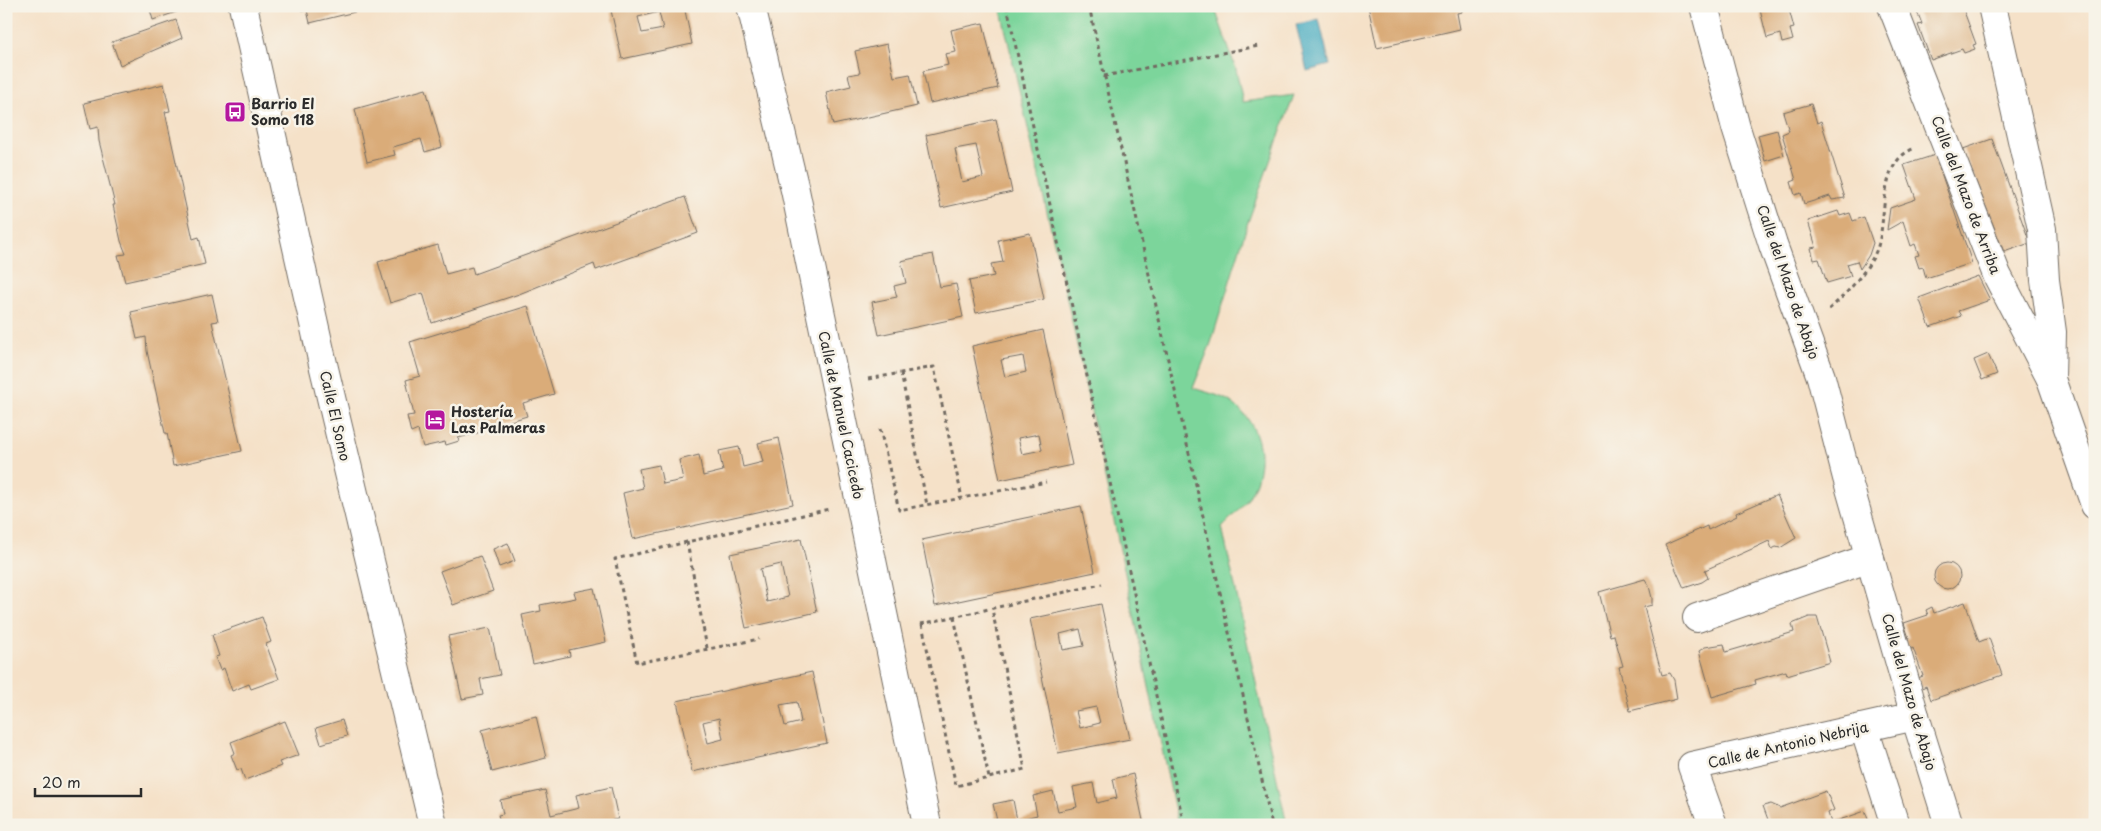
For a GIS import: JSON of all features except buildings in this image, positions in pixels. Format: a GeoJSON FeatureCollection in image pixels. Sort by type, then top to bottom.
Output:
{"type":"FeatureCollection","features":[{"type":"Feature","properties":{"kind":"street","name":"Calle El Somo"},"geometry":{"type":"LineString","coordinates":[[243,6],[323,364],[433,825]]}},
{"type":"Feature","properties":{"kind":"street","name":"Calle de Manuel Cacicedo"},"geometry":{"type":"LineString","coordinates":[[751,6],[795,190],[926,825]]}},
{"type":"Feature","properties":{"kind":"street","name":"Calle del Mazo de Abajo"},"geometry":{"type":"LineString","coordinates":[[1704,6],[1736,128],[1770,236],[1821,377],[1915,716],[1949,825]]}},
{"type":"Feature","properties":{"kind":"street","name":"Calle del Mazo de Arriba"},"geometry":{"type":"LineString","coordinates":[[1892,6],[1996,276],[2050,379],[2095,505]]}},
{"type":"Feature","properties":{"kind":"street","name":"Calle del Mazo de Arriba"},"geometry":{"type":"LineString","coordinates":[[1992,6],[2042,228],[2045,280],[2052,332],[2050,379]]}},
{"type":"Feature","properties":{"kind":"street"},"geometry":{"type":"LineString","coordinates":[[1697,618],[1870,558]]}},
{"type":"Feature","properties":{"kind":"street","name":"Calle de Antonio Nebrija"},"geometry":{"type":"LineString","coordinates":[[1713,825],[1692,766],[1915,716]]}},
{"type":"Feature","properties":{"kind":"street"},"geometry":{"type":"LineString","coordinates":[[1864,728],[1896,825]]}},
{"type":"Feature","properties":{"kind":"path"},"geometry":{"type":"LineString","coordinates":[[1007,6],[1184,825]]}},
{"type":"Feature","properties":{"kind":"path"},"geometry":{"type":"LineString","coordinates":[[1089,6],[1272,825]]}},
{"type":"Feature","properties":{"kind":"path"},"geometry":{"type":"LineString","coordinates":[[1104,76],[1258,46]]}},
{"type":"Feature","properties":{"kind":"path"},"geometry":{"type":"LineString","coordinates":[[1832,306],[1867,268],[1877,248],[1886,191],[1892,168],[1907,151],[1943,137]]}},
{"type":"Feature","properties":{"kind":"path"},"geometry":{"type":"LineString","coordinates":[[835,386],[934,366],[962,498]]}},
{"type":"Feature","properties":{"kind":"path"},"geometry":{"type":"LineString","coordinates":[[901,373],[928,505]]}},
{"type":"Feature","properties":{"kind":"path"},"geometry":{"type":"LineString","coordinates":[[869,379],[872,388]]}},
{"type":"Feature","properties":{"kind":"path"},"geometry":{"type":"LineString","coordinates":[[880,426],[899,510],[1046,482]]}},
{"type":"Feature","properties":{"kind":"path"},"geometry":{"type":"LineString","coordinates":[[759,640],[637,662],[615,559],[859,502]]}},
{"type":"Feature","properties":{"kind":"path"},"geometry":{"type":"LineString","coordinates":[[687,542],[707,648]]}},
{"type":"Feature","properties":{"kind":"path"},"geometry":{"type":"LineString","coordinates":[[886,632],[1102,584]]}},
{"type":"Feature","properties":{"kind":"path"},"geometry":{"type":"LineString","coordinates":[[922,624],[956,786],[1025,768],[992,609]]}},
{"type":"Feature","properties":{"kind":"path"},"geometry":{"type":"LineString","coordinates":[[954,617],[989,778]]}},
{"type":"Feature","properties":{"kind":"green space"},"geometry":{"type":"Polygon","coordinates":[[[1000,6],[1214,6],[1236,69],[1243,102],[1294,95],[1248,222],[1211,343],[1193,388],[1218,396],[1232,403],[1250,422],[1259,446],[1259,471],[1256,483],[1244,504],[1222,527],[1287,825],[1178,825],[1072,321],[1000,6]]]}},
{"type":"Feature","properties":{"kind":"water"},"geometry":{"type":"Polygon","coordinates":[[[1319,19],[1330,65],[1307,71],[1296,25],[1319,19]]]}},
{"type":"Feature","properties":{"kind":"place","name":"Barrio El Somo 118"},"geometry":{"type":"Point","coordinates":[235,112]}},
{"type":"Feature","properties":{"kind":"place","name":"Hostería Las Palmeras"},"geometry":{"type":"Point","coordinates":[435,420]}}]}
